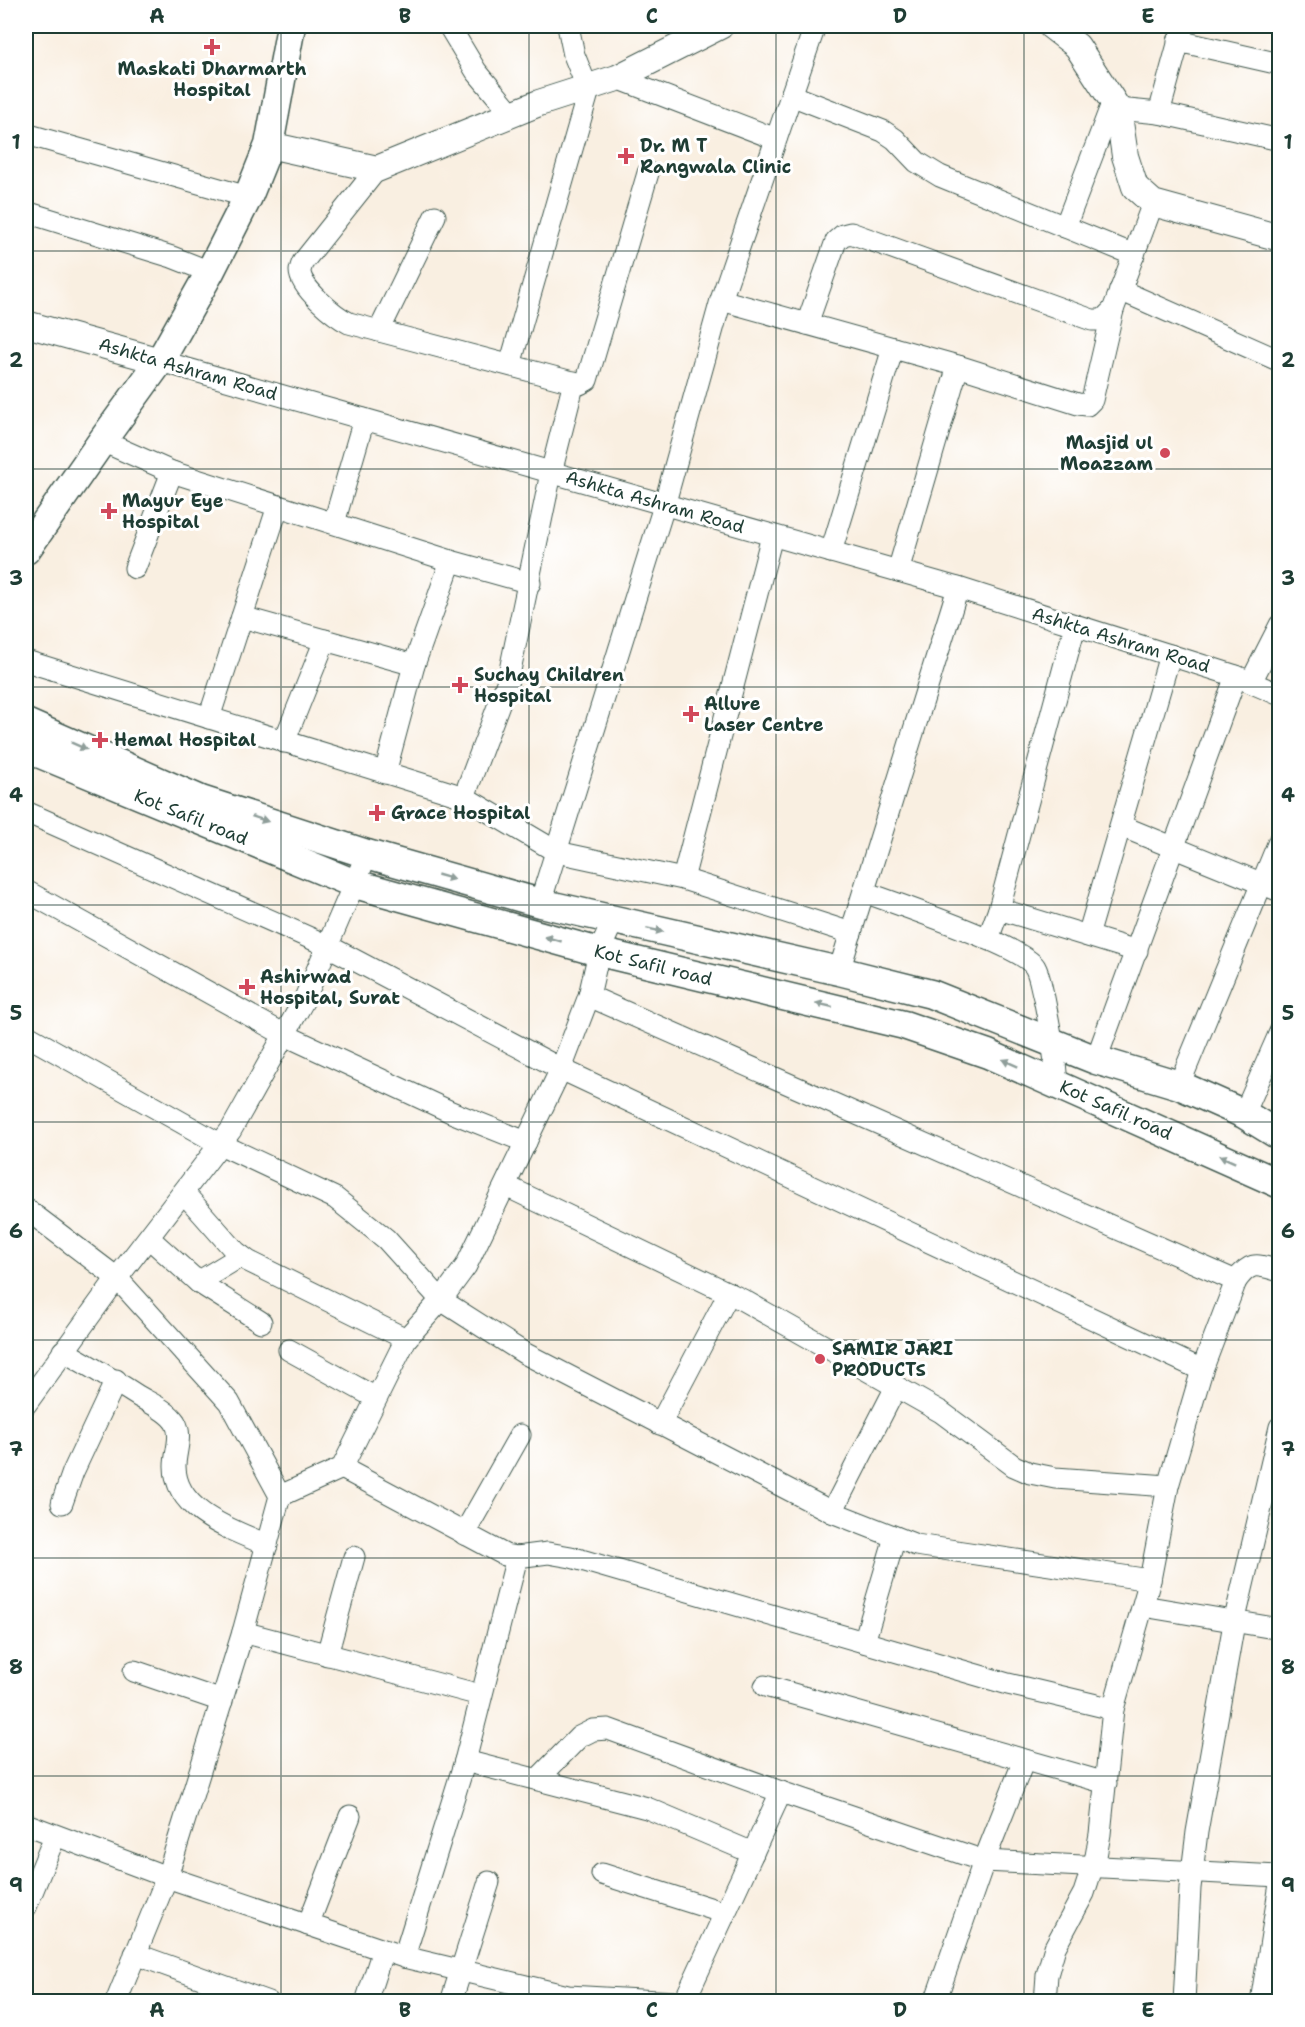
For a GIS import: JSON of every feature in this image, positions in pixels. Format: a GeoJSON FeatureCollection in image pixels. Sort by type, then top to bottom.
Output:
{"type":"FeatureCollection","features":[{"type":"Feature","properties":{"kind":"main road"},"geometry":{"type":"LineString","coordinates":[[26,550],[160,361],[210,272],[248,197],[269,145],[291,26]]}},
{"type":"Feature","properties":{"kind":"main road","name":"Kot Safil road"},"geometry":{"type":"LineString","coordinates":[[26,723],[201,800],[368,855],[613,921],[839,970],[932,993],[1096,1060],[1179,1085],[1244,1114],[1280,1136]]}},
{"type":"Feature","properties":{"kind":"main road","name":"Kot Safil road"},"geometry":{"type":"LineString","coordinates":[[26,748],[354,884],[599,952],[904,1025],[988,1054],[1280,1184]]}},
{"type":"Feature","properties":{"kind":"street"},"geometry":{"type":"LineString","coordinates":[[449,26],[476,71],[512,114]]}},
{"type":"Feature","properties":{"kind":"street"},"geometry":{"type":"LineString","coordinates":[[510,365],[589,87],[574,55],[568,26]]}},
{"type":"Feature","properties":{"kind":"street"},"geometry":{"type":"LineString","coordinates":[[648,173],[587,380],[580,384],[349,323],[338,317],[302,280],[300,270],[303,262],[377,170],[540,102],[617,78],[720,26]]}},
{"type":"Feature","properties":{"kind":"street"},"geometry":{"type":"LineString","coordinates":[[540,903],[664,506],[721,300],[815,26]]}},
{"type":"Feature","properties":{"kind":"street"},"geometry":{"type":"LineString","coordinates":[[1051,26],[1077,46],[1115,105],[1125,156],[1136,187],[1153,203],[1280,238]]}},
{"type":"Feature","properties":{"kind":"street"},"geometry":{"type":"LineString","coordinates":[[1159,113],[1180,33],[1280,64]]}},
{"type":"Feature","properties":{"kind":"street"},"geometry":{"type":"LineString","coordinates":[[617,78],[776,139]]}},
{"type":"Feature","properties":{"kind":"street"},"geometry":{"type":"LineString","coordinates":[[791,95],[883,131],[895,139],[917,162],[940,176],[1134,255]]}},
{"type":"Feature","properties":{"kind":"street"},"geometry":{"type":"LineString","coordinates":[[1065,227],[1115,105]]}},
{"type":"Feature","properties":{"kind":"street"},"geometry":{"type":"LineString","coordinates":[[1115,105],[1280,140]]}},
{"type":"Feature","properties":{"kind":"street"},"geometry":{"type":"LineString","coordinates":[[26,134],[248,197]]}},
{"type":"Feature","properties":{"kind":"street"},"geometry":{"type":"LineString","coordinates":[[269,145],[377,170]]}},
{"type":"Feature","properties":{"kind":"street"},"geometry":{"type":"LineString","coordinates":[[721,300],[958,366],[1087,405],[1092,400],[1117,300],[1153,203]]}},
{"type":"Feature","properties":{"kind":"street"},"geometry":{"type":"LineString","coordinates":[[26,212],[172,257],[210,272]]}},
{"type":"Feature","properties":{"kind":"street"},"geometry":{"type":"LineString","coordinates":[[379,331],[435,216]]}},
{"type":"Feature","properties":{"kind":"street"},"geometry":{"type":"LineString","coordinates":[[807,324],[836,241],[843,235],[851,233],[1092,320],[1102,320],[1117,300]]}},
{"type":"Feature","properties":{"kind":"street"},"geometry":{"type":"LineString","coordinates":[[1117,300],[1280,361]]}},
{"type":"Feature","properties":{"kind":"street","name":"Ashkta Ashram Road"},"geometry":{"type":"LineString","coordinates":[[26,324],[958,588],[1244,679],[1280,695]]}},
{"type":"Feature","properties":{"kind":"street"},"geometry":{"type":"LineString","coordinates":[[831,552],[894,348]]}},
{"type":"Feature","properties":{"kind":"street"},"geometry":{"type":"LineString","coordinates":[[898,571],[958,366]]}},
{"type":"Feature","properties":{"kind":"street"},"geometry":{"type":"LineString","coordinates":[[464,797],[503,697],[530,583],[551,472],[574,382]]}},
{"type":"Feature","properties":{"kind":"street"},"geometry":{"type":"LineString","coordinates":[[334,523],[364,419]]}},
{"type":"Feature","properties":{"kind":"street"},"geometry":{"type":"LineString","coordinates":[[102,441],[172,471],[450,561],[530,583]]}},
{"type":"Feature","properties":{"kind":"street"},"geometry":{"type":"LineString","coordinates":[[135,568],[172,471]]}},
{"type":"Feature","properties":{"kind":"street"},"geometry":{"type":"LineString","coordinates":[[209,718],[278,506]]}},
{"type":"Feature","properties":{"kind":"street"},"geometry":{"type":"LineString","coordinates":[[683,879],[772,536]]}},
{"type":"Feature","properties":{"kind":"street"},"geometry":{"type":"LineString","coordinates":[[385,773],[414,665],[450,561]]}},
{"type":"Feature","properties":{"kind":"street"},"geometry":{"type":"LineString","coordinates":[[839,970],[958,588]]}},
{"type":"Feature","properties":{"kind":"street"},"geometry":{"type":"LineString","coordinates":[[242,617],[414,665]]}},
{"type":"Feature","properties":{"kind":"street"},"geometry":{"type":"LineString","coordinates":[[1096,1060],[1173,848],[1244,679],[1280,625]]}},
{"type":"Feature","properties":{"kind":"street"},"geometry":{"type":"LineString","coordinates":[[988,939],[999,909],[1076,626]]}},
{"type":"Feature","properties":{"kind":"street"},"geometry":{"type":"LineString","coordinates":[[284,742],[325,640]]}},
{"type":"Feature","properties":{"kind":"street"},"geometry":{"type":"LineString","coordinates":[[1088,936],[1170,655]]}},
{"type":"Feature","properties":{"kind":"street"},"geometry":{"type":"LineString","coordinates":[[26,661],[464,797],[557,852],[683,879],[851,933]]}},
{"type":"Feature","properties":{"kind":"street"},"geometry":{"type":"LineString","coordinates":[[26,812],[328,946],[561,1069],[1202,1370]]}},
{"type":"Feature","properties":{"kind":"street"},"geometry":{"type":"LineString","coordinates":[[1121,826],[1271,887]]}},
{"type":"Feature","properties":{"kind":"street"},"geometry":{"type":"LineString","coordinates":[[1179,1085],[1271,887],[1280,839]]}},
{"type":"Feature","properties":{"kind":"street"},"geometry":{"type":"LineString","coordinates":[[26,1404],[117,1278],[184,1194],[231,1130],[305,999],[368,855]]}},
{"type":"Feature","properties":{"kind":"street"},"geometry":{"type":"LineString","coordinates":[[26,891],[285,1035],[451,1112],[526,1142]]}},
{"type":"Feature","properties":{"kind":"street"},"geometry":{"type":"LineString","coordinates":[[864,892],[988,939],[1029,960],[1035,968],[1054,1043],[1057,1084]]}},
{"type":"Feature","properties":{"kind":"street"},"geometry":{"type":"LineString","coordinates":[[999,909],[1137,951]]}},
{"type":"Feature","properties":{"kind":"street"},"geometry":{"type":"LineString","coordinates":[[280,1496],[342,1468],[406,1339],[441,1300],[466,1266],[561,1069],[589,996],[599,952],[613,921]]}},
{"type":"Feature","properties":{"kind":"street"},"geometry":{"type":"LineString","coordinates":[[589,996],[1236,1281]]}},
{"type":"Feature","properties":{"kind":"street"},"geometry":{"type":"LineString","coordinates":[[1244,1114],[1280,1032]]}},
{"type":"Feature","properties":{"kind":"street"},"geometry":{"type":"LineString","coordinates":[[26,1035],[220,1144],[335,1198],[386,1239],[441,1300],[524,1353],[831,1512],[916,1545],[1150,1580]]}},
{"type":"Feature","properties":{"kind":"street"},"geometry":{"type":"LineString","coordinates":[[506,1186],[729,1293],[941,1412],[1014,1466],[1030,1473],[1054,1478],[1168,1485]]}},
{"type":"Feature","properties":{"kind":"street"},"geometry":{"type":"LineString","coordinates":[[184,1194],[241,1256],[261,1269],[406,1339]]}},
{"type":"Feature","properties":{"kind":"street"},"geometry":{"type":"LineString","coordinates":[[26,1209],[117,1278],[230,1402],[280,1496],[243,1632],[167,1877],[116,2001]]}},
{"type":"Feature","properties":{"kind":"street"},"geometry":{"type":"LineString","coordinates":[[149,1238],[198,1282],[261,1322]]}},
{"type":"Feature","properties":{"kind":"street"},"geometry":{"type":"LineString","coordinates":[[198,1282],[241,1256]]}},
{"type":"Feature","properties":{"kind":"street"},"geometry":{"type":"LineString","coordinates":[[1045,2001],[1047,1976],[1055,1947],[1084,1893],[1093,1866],[1100,1834],[1113,1709],[1150,1580],[1168,1485],[1202,1370],[1236,1281],[1245,1269],[1251,1265],[1280,1271]]}},
{"type":"Feature","properties":{"kind":"street"},"geometry":{"type":"LineString","coordinates":[[660,1424],[729,1293]]}},
{"type":"Feature","properties":{"kind":"street"},"geometry":{"type":"LineString","coordinates":[[289,1350],[376,1398]]}},
{"type":"Feature","properties":{"kind":"street"},"geometry":{"type":"LineString","coordinates":[[63,1351],[116,1380],[168,1414],[179,1431],[176,1478],[187,1498],[194,1506],[219,1523],[267,1545]]}},
{"type":"Feature","properties":{"kind":"street"},"geometry":{"type":"LineString","coordinates":[[62,1503],[73,1472],[116,1380]]}},
{"type":"Feature","properties":{"kind":"street"},"geometry":{"type":"LineString","coordinates":[[831,1512],[896,1387]]}},
{"type":"Feature","properties":{"kind":"street"},"geometry":{"type":"LineString","coordinates":[[1184,2001],[1191,1871],[1197,1832],[1234,1623],[1280,1427]]}},
{"type":"Feature","properties":{"kind":"street"},"geometry":{"type":"LineString","coordinates":[[464,1534],[519,1435]]}},
{"type":"Feature","properties":{"kind":"street"},"geometry":{"type":"LineString","coordinates":[[342,1468],[494,1551],[517,1557],[548,1553],[571,1557],[1008,1684],[1113,1709]]}},
{"type":"Feature","properties":{"kind":"street"},"geometry":{"type":"LineString","coordinates":[[864,1642],[896,1537]]}},
{"type":"Feature","properties":{"kind":"street"},"geometry":{"type":"LineString","coordinates":[[327,1655],[354,1557]]}},
{"type":"Feature","properties":{"kind":"street"},"geometry":{"type":"LineString","coordinates":[[404,1957],[465,1761],[517,1557]]}},
{"type":"Feature","properties":{"kind":"street"},"geometry":{"type":"LineString","coordinates":[[1143,1606],[1280,1629]]}},
{"type":"Feature","properties":{"kind":"street"},"geometry":{"type":"LineString","coordinates":[[243,1632],[480,1695]]}},
{"type":"Feature","properties":{"kind":"street"},"geometry":{"type":"LineString","coordinates":[[134,1671],[222,1701]]}},
{"type":"Feature","properties":{"kind":"street"},"geometry":{"type":"LineString","coordinates":[[765,1686],[1106,1783]]}},
{"type":"Feature","properties":{"kind":"street"},"geometry":{"type":"LineString","coordinates":[[538,1779],[579,1737],[594,1730],[608,1729],[781,1792],[984,1861],[1280,1875]]}},
{"type":"Feature","properties":{"kind":"street"},"geometry":{"type":"LineString","coordinates":[[935,2001],[984,1861],[1024,1760]]}},
{"type":"Feature","properties":{"kind":"street"},"geometry":{"type":"LineString","coordinates":[[465,1761],[646,1808],[753,1853]]}},
{"type":"Feature","properties":{"kind":"street"},"geometry":{"type":"LineString","coordinates":[[684,2001],[781,1792]]}},
{"type":"Feature","properties":{"kind":"street"},"geometry":{"type":"LineString","coordinates":[[308,1925],[350,1816]]}},
{"type":"Feature","properties":{"kind":"street"},"geometry":{"type":"LineString","coordinates":[[26,1824],[167,1877],[404,1957],[568,1996],[676,2001]]}},
{"type":"Feature","properties":{"kind":"street"},"geometry":{"type":"LineString","coordinates":[[26,1907],[55,1836]]}},
{"type":"Feature","properties":{"kind":"street"},"geometry":{"type":"LineString","coordinates":[[602,1874],[725,1913]]}},
{"type":"Feature","properties":{"kind":"street"},"geometry":{"type":"LineString","coordinates":[[451,2001],[489,1882]]}},
{"type":"Feature","properties":{"kind":"street"},"geometry":{"type":"LineString","coordinates":[[1261,2001],[1280,1884]]}},
{"type":"Feature","properties":{"kind":"street"},"geometry":{"type":"LineString","coordinates":[[366,2001],[383,1950]]}},
{"type":"Feature","properties":{"kind":"street"},"geometry":{"type":"LineString","coordinates":[[135,1954],[268,2001]]}},
{"type":"Feature","properties":{"kind":"place","name":"Maskati Dharmarth Hospital"},"geometry":{"type":"Point","coordinates":[212,47]}},
{"type":"Feature","properties":{"kind":"place","name":"Dr. M T Rangwala Clinic"},"geometry":{"type":"Point","coordinates":[626,156]}},
{"type":"Feature","properties":{"kind":"place","name":"Masjid ul Moazzam"},"geometry":{"type":"Point","coordinates":[1165,453]}},
{"type":"Feature","properties":{"kind":"place","name":"Mayur Eye Hospital"},"geometry":{"type":"Point","coordinates":[109,511]}},
{"type":"Feature","properties":{"kind":"place","name":"Suchay Children Hospital"},"geometry":{"type":"Point","coordinates":[460,685]}},
{"type":"Feature","properties":{"kind":"place","name":"Allure Laser Centre"},"geometry":{"type":"Point","coordinates":[691,714]}},
{"type":"Feature","properties":{"kind":"place","name":"Hemal Hospital"},"geometry":{"type":"Point","coordinates":[100,740]}},
{"type":"Feature","properties":{"kind":"place","name":"Grace Hospital"},"geometry":{"type":"Point","coordinates":[377,813]}},
{"type":"Feature","properties":{"kind":"place","name":"Ashirwad Hospital, Surat"},"geometry":{"type":"Point","coordinates":[247,987]}},
{"type":"Feature","properties":{"kind":"place","name":"SAMIR JARI PRODUCTS"},"geometry":{"type":"Point","coordinates":[820,1359]}}]}
